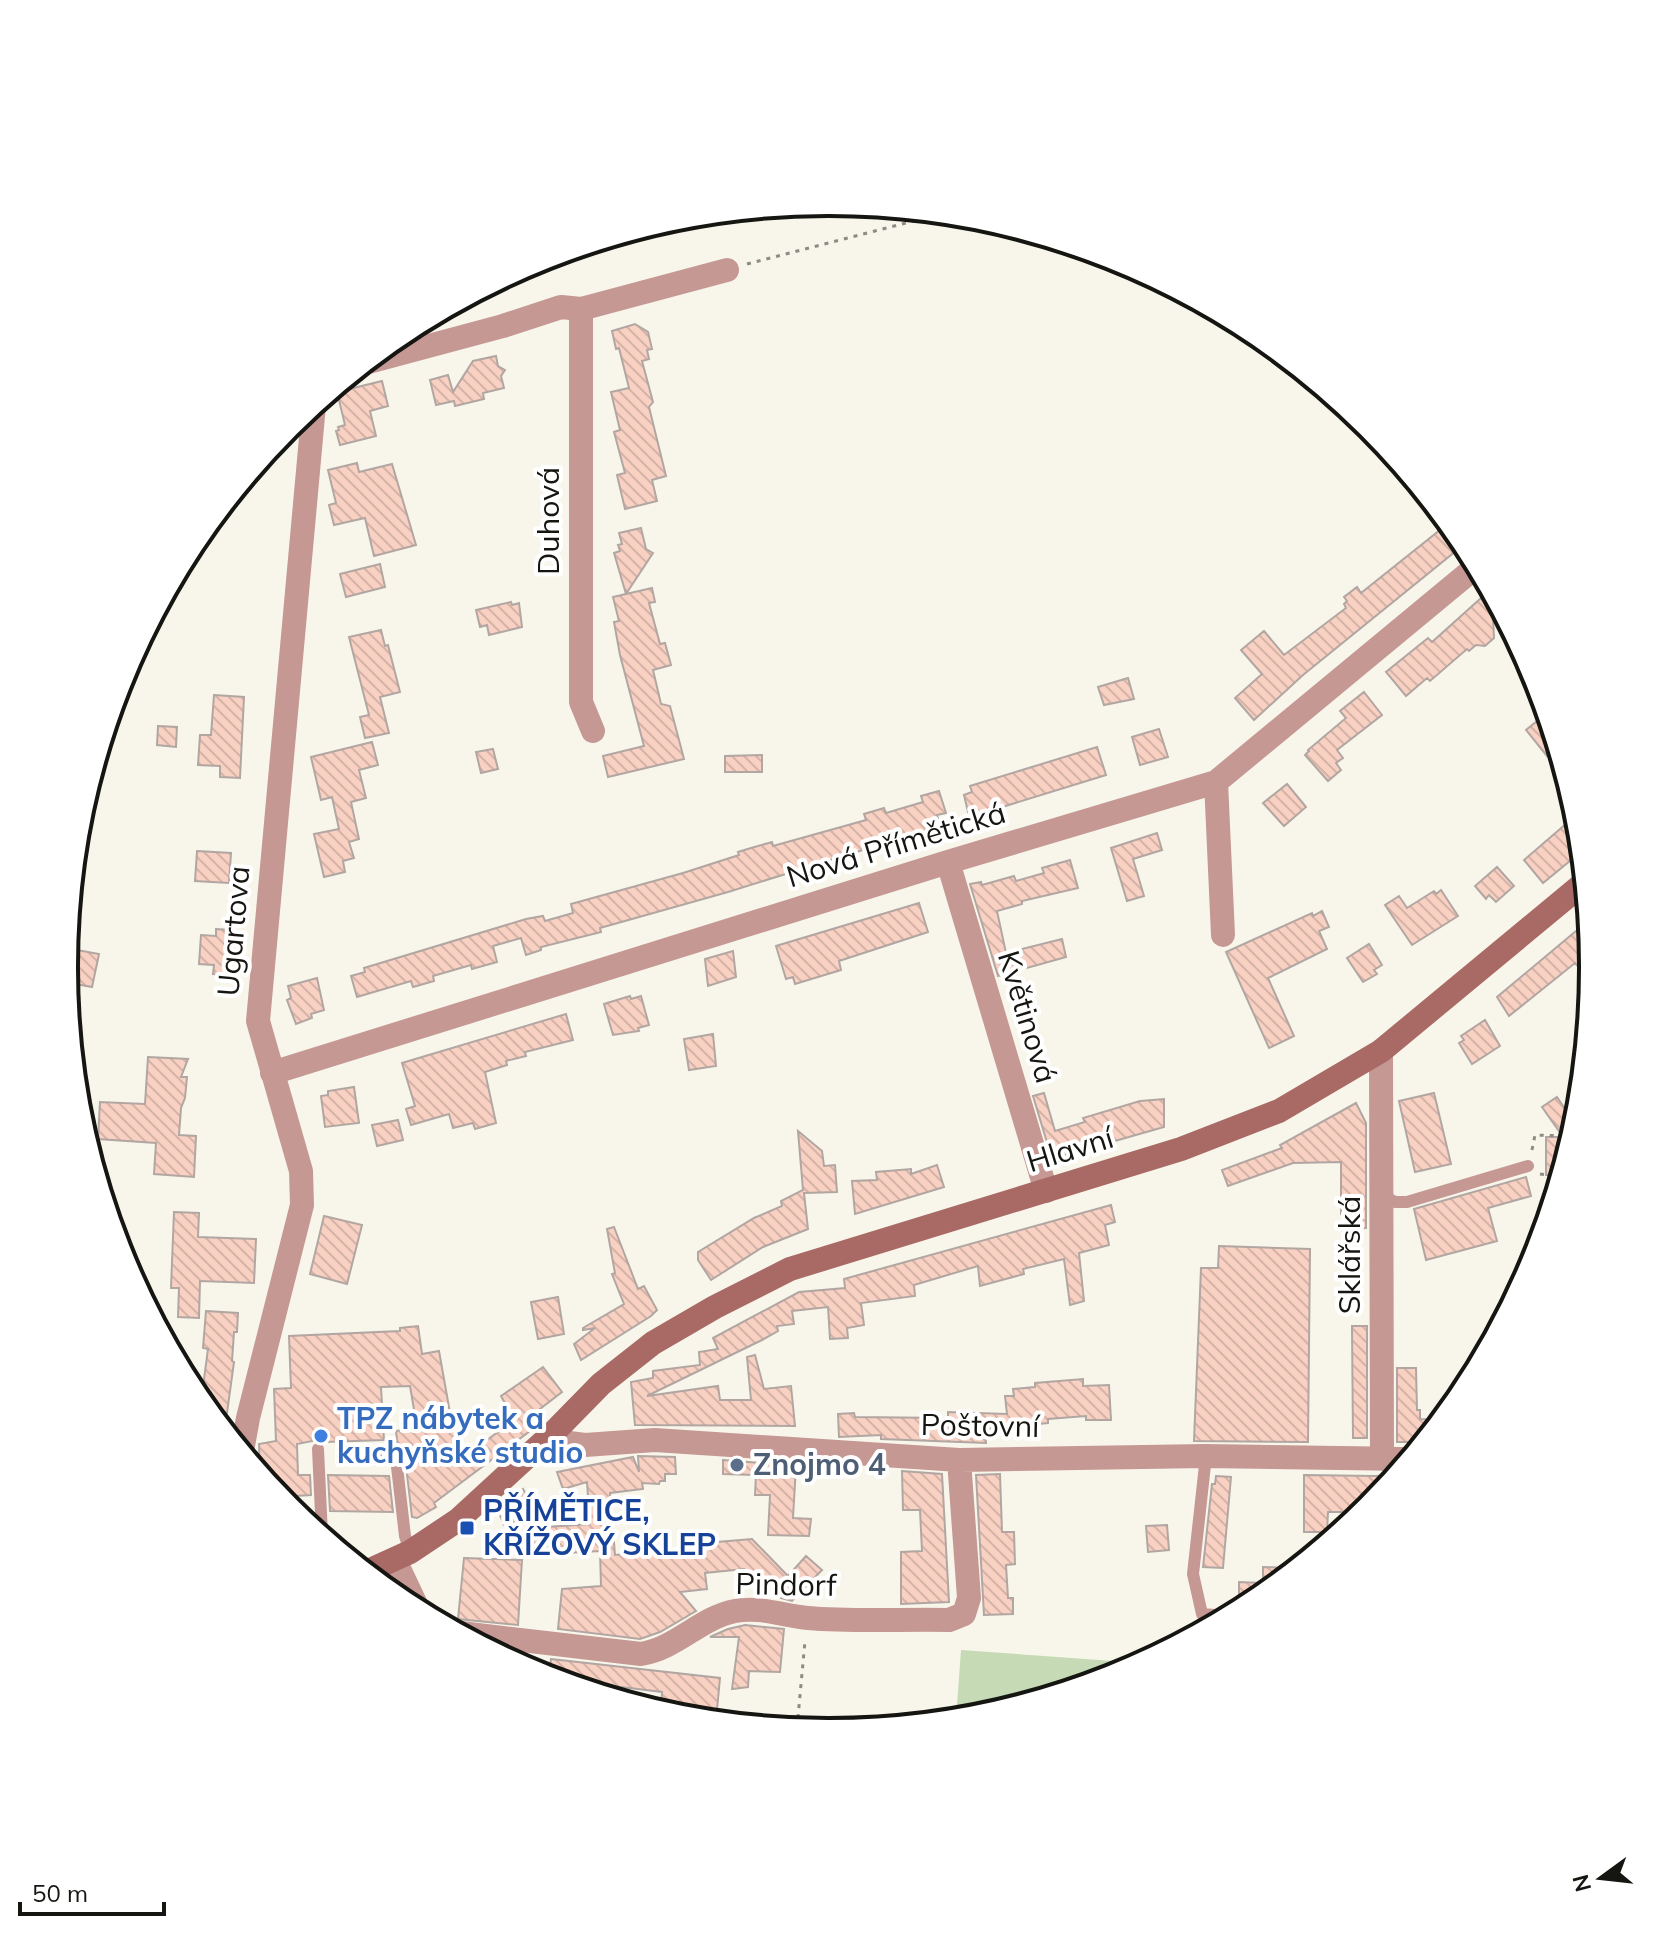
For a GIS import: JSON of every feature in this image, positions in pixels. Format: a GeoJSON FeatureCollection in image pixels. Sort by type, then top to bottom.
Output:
{"type":"FeatureCollection","features":[{"type":"Feature","properties":{"kind":"main road","name":"Hlavní"},"geometry":{"type":"LineString","coordinates":[[378,1567],[402,1556],[458,1520],[553,1433],[601,1384],[653,1343],[715,1307],[790,1269],[1181,1149],[1279,1111],[1381,1051],[1575,890]]}},
{"type":"Feature","properties":{"kind":"street"},"geometry":{"type":"LineString","coordinates":[[397,354],[561,307],[581,309],[727,270]]}},
{"type":"Feature","properties":{"kind":"street","name":"Duhová"},"geometry":{"type":"LineString","coordinates":[[581,309],[581,702],[593,731]]}},
{"type":"Feature","properties":{"kind":"street","name":"Ugartova"},"geometry":{"type":"LineString","coordinates":[[244,1438],[302,1205],[301,1171],[258,1021],[312,423]]}},
{"type":"Feature","properties":{"kind":"street","name":"Nová Přímětická"},"geometry":{"type":"LineString","coordinates":[[272,1073],[948,862],[1216,782],[1467,574]]}},
{"type":"Feature","properties":{"kind":"street"},"geometry":{"type":"LineString","coordinates":[[1216,782],[1223,935]]}},
{"type":"Feature","properties":{"kind":"street","name":"Květinová"},"geometry":{"type":"LineString","coordinates":[[948,862],[1046,1191]]}},
{"type":"Feature","properties":{"kind":"street","name":"Sklářská"},"geometry":{"type":"LineString","coordinates":[[1381,1051],[1382,1459]]}},
{"type":"Feature","properties":{"kind":"street","name":"Poštovní"},"geometry":{"type":"LineString","coordinates":[[553,1433],[569,1443],[585,1445],[655,1440],[959,1460],[1206,1456],[1395,1459]]}},
{"type":"Feature","properties":{"kind":"street","name":"Pindorf"},"geometry":{"type":"LineString","coordinates":[[490,1636],[641,1654],[669,1646],[708,1621],[736,1611],[753,1610],[807,1618],[949,1620],[964,1614],[969,1598],[959,1460]]}},
{"type":"Feature","properties":{"kind":"street"},"geometry":{"type":"LineString","coordinates":[[402,1556],[413,1592]]}},
{"type":"Feature","properties":{"kind":"lane"},"geometry":{"type":"LineString","coordinates":[[1382,1195],[1395,1202],[1407,1202],[1528,1166]]}},
{"type":"Feature","properties":{"kind":"lane"},"geometry":{"type":"LineString","coordinates":[[318,1449],[321,1519]]}},
{"type":"Feature","properties":{"kind":"lane"},"geometry":{"type":"LineString","coordinates":[[1206,1456],[1193,1574],[1202,1614],[1208,1614]]}},
{"type":"Feature","properties":{"kind":"lane"},"geometry":{"type":"LineString","coordinates":[[346,1457],[396,1458],[405,1536],[402,1556]]}},
{"type":"Feature","properties":{"kind":"path"},"geometry":{"type":"LineString","coordinates":[[727,270],[912,222]]}},
{"type":"Feature","properties":{"kind":"path"},"geometry":{"type":"LineString","coordinates":[[1535,1135],[1559,1136]]}},
{"type":"Feature","properties":{"kind":"path"},"geometry":{"type":"LineString","coordinates":[[798,1717],[807,1618]]}},
{"type":"Feature","properties":{"kind":"green space"},"geometry":{"type":"Polygon","coordinates":[[[961,1650],[1113,1661],[1023,1692],[957,1706],[961,1650]]]}},
{"type":"Feature","properties":{"kind":"building"},"geometry":{"type":"Polygon","coordinates":[[[635,324],[648,332],[652,349],[647,350],[649,359],[642,361],[653,402],[649,407],[666,476],[652,480],[657,501],[625,509],[617,475],[625,473],[614,432],[620,430],[611,392],[629,388],[612,331],[635,324]]]}},
{"type":"Feature","properties":{"kind":"building"},"geometry":{"type":"Polygon","coordinates":[[[496,356],[498,366],[505,370],[501,376],[504,388],[483,393],[484,399],[455,406],[454,401],[436,405],[430,380],[448,375],[453,392],[473,361],[496,356]]]}},
{"type":"Feature","properties":{"kind":"building"},"geometry":{"type":"Polygon","coordinates":[[[382,381],[388,406],[370,411],[376,436],[340,445],[336,431],[345,425],[339,399],[352,388],[382,381]]]}},
{"type":"Feature","properties":{"kind":"building"},"geometry":{"type":"Polygon","coordinates":[[[357,463],[359,472],[392,464],[416,545],[374,556],[365,518],[334,525],[329,505],[336,503],[328,470],[357,463]]]}},
{"type":"Feature","properties":{"kind":"building"},"geometry":{"type":"Polygon","coordinates":[[[641,528],[646,549],[653,553],[626,594],[614,553],[620,551],[618,545],[622,544],[619,533],[641,528]]]}},
{"type":"Feature","properties":{"kind":"building"},"geometry":{"type":"Polygon","coordinates":[[[1439,531],[1454,552],[1303,675],[1254,720],[1235,698],[1262,674],[1241,650],[1264,631],[1284,655],[1346,608],[1344,597],[1357,587],[1361,593],[1439,531]]]}},
{"type":"Feature","properties":{"kind":"building"},"geometry":{"type":"Polygon","coordinates":[[[380,564],[385,587],[346,597],[340,574],[380,564]]]}},
{"type":"Feature","properties":{"kind":"building"},"geometry":{"type":"Polygon","coordinates":[[[652,588],[655,602],[649,603],[660,644],[665,643],[671,665],[653,670],[661,704],[670,706],[684,759],[608,777],[603,756],[644,746],[620,655],[614,622],[619,621],[613,597],[652,588]]]}},
{"type":"Feature","properties":{"kind":"building"},"geometry":{"type":"Polygon","coordinates":[[[1481,598],[1493,619],[1494,638],[1485,646],[1476,645],[1469,651],[1467,649],[1430,681],[1427,678],[1406,696],[1386,672],[1428,638],[1432,642],[1481,598]]]}},
{"type":"Feature","properties":{"kind":"building"},"geometry":{"type":"Polygon","coordinates":[[[511,602],[512,605],[519,603],[522,627],[489,635],[487,625],[480,627],[476,610],[511,602]]]}},
{"type":"Feature","properties":{"kind":"building"},"geometry":{"type":"Polygon","coordinates":[[[381,630],[400,692],[380,697],[389,733],[365,738],[360,717],[369,715],[349,637],[381,630]]]}},
{"type":"Feature","properties":{"kind":"building"},"geometry":{"type":"Polygon","coordinates":[[[1128,678],[1134,699],[1104,705],[1098,687],[1128,678]]]}},
{"type":"Feature","properties":{"kind":"building"},"geometry":{"type":"Polygon","coordinates":[[[1364,692],[1382,715],[1337,750],[1343,758],[1336,763],[1341,770],[1328,781],[1305,755],[1346,718],[1340,711],[1364,692]]]}},
{"type":"Feature","properties":{"kind":"building"},"geometry":{"type":"Polygon","coordinates":[[[214,695],[244,697],[240,778],[220,777],[220,766],[198,765],[200,735],[211,735],[214,695]]]}},
{"type":"Feature","properties":{"kind":"building"},"geometry":{"type":"Polygon","coordinates":[[[1537,721],[1548,755],[1547,756],[1526,730],[1537,721]]]}},
{"type":"Feature","properties":{"kind":"building"},"geometry":{"type":"Polygon","coordinates":[[[158,726],[177,727],[176,747],[157,745],[158,726]]]}},
{"type":"Feature","properties":{"kind":"building"},"geometry":{"type":"Polygon","coordinates":[[[1159,729],[1168,757],[1140,765],[1132,737],[1159,729]]]}},
{"type":"Feature","properties":{"kind":"building"},"geometry":{"type":"Polygon","coordinates":[[[372,742],[378,765],[359,770],[366,798],[351,802],[359,839],[349,842],[354,858],[343,861],[345,872],[324,877],[314,834],[339,829],[332,797],[321,800],[311,757],[372,742]]]}},
{"type":"Feature","properties":{"kind":"building"},"geometry":{"type":"Polygon","coordinates":[[[1097,747],[1106,775],[973,816],[971,811],[968,812],[964,795],[972,792],[970,786],[1097,747]]]}},
{"type":"Feature","properties":{"kind":"building"},"geometry":{"type":"Polygon","coordinates":[[[493,749],[498,769],[481,773],[476,752],[493,749]]]}},
{"type":"Feature","properties":{"kind":"building"},"geometry":{"type":"Polygon","coordinates":[[[762,755],[762,772],[725,772],[725,756],[762,755]]]}},
{"type":"Feature","properties":{"kind":"building"},"geometry":{"type":"Polygon","coordinates":[[[1287,784],[1306,807],[1284,826],[1263,803],[1287,784]]]}},
{"type":"Feature","properties":{"kind":"building"},"geometry":{"type":"Polygon","coordinates":[[[939,791],[946,813],[937,815],[940,826],[600,928],[601,932],[541,947],[541,950],[526,955],[521,938],[493,946],[497,962],[472,969],[471,965],[433,976],[434,981],[413,987],[411,981],[357,997],[351,976],[365,972],[364,968],[526,919],[543,916],[545,921],[573,913],[571,904],[683,873],[772,842],[773,846],[866,820],[864,814],[884,808],[886,813],[923,802],[921,796],[939,791]]]}},
{"type":"Feature","properties":{"kind":"building"},"geometry":{"type":"Polygon","coordinates":[[[1566,824],[1571,860],[1543,883],[1524,860],[1566,824]]]}},
{"type":"Feature","properties":{"kind":"building"},"geometry":{"type":"Polygon","coordinates":[[[1157,833],[1162,850],[1133,859],[1144,896],[1127,901],[1111,848],[1157,833]]]}},
{"type":"Feature","properties":{"kind":"building"},"geometry":{"type":"Polygon","coordinates":[[[197,851],[231,853],[229,883],[195,881],[197,851]]]}},
{"type":"Feature","properties":{"kind":"building"},"geometry":{"type":"Polygon","coordinates":[[[1070,860],[1078,888],[1022,901],[1022,904],[997,911],[1006,953],[1062,939],[1066,957],[998,976],[970,884],[981,882],[982,885],[1014,876],[1016,881],[1044,873],[1042,868],[1070,860]]]}},
{"type":"Feature","properties":{"kind":"building"},"geometry":{"type":"Polygon","coordinates":[[[1497,867],[1514,886],[1496,902],[1489,895],[1486,899],[1475,886],[1497,867]]]}},
{"type":"Feature","properties":{"kind":"building"},"geometry":{"type":"Polygon","coordinates":[[[1441,890],[1458,916],[1412,945],[1385,905],[1399,896],[1407,908],[1441,890]]]}},
{"type":"Feature","properties":{"kind":"building"},"geometry":{"type":"Polygon","coordinates":[[[919,903],[928,932],[839,961],[841,970],[795,984],[793,977],[786,979],[776,946],[919,903]]]}},
{"type":"Feature","properties":{"kind":"building"},"geometry":{"type":"Polygon","coordinates":[[[1322,911],[1329,927],[1319,931],[1327,949],[1268,978],[1294,1036],[1269,1048],[1226,952],[1322,911]]]}},
{"type":"Feature","properties":{"kind":"building"},"geometry":{"type":"Polygon","coordinates":[[[216,929],[230,930],[228,975],[213,974],[214,965],[199,964],[201,935],[216,936],[216,929]]]}},
{"type":"Feature","properties":{"kind":"building"},"geometry":{"type":"Polygon","coordinates":[[[1577,930],[1579,967],[1575,963],[1509,1016],[1497,997],[1577,930]]]}},
{"type":"Feature","properties":{"kind":"building"},"geometry":{"type":"Polygon","coordinates":[[[1369,944],[1382,965],[1374,970],[1377,974],[1363,982],[1347,958],[1369,944]]]}},
{"type":"Feature","properties":{"kind":"building"},"geometry":{"type":"Polygon","coordinates":[[[79,950],[99,954],[92,987],[79,985],[79,950]]]}},
{"type":"Feature","properties":{"kind":"building"},"geometry":{"type":"Polygon","coordinates":[[[733,951],[736,977],[708,986],[705,959],[733,951]]]}},
{"type":"Feature","properties":{"kind":"building"},"geometry":{"type":"Polygon","coordinates":[[[317,978],[324,1010],[296,1024],[287,1000],[291,998],[288,986],[317,978]]]}},
{"type":"Feature","properties":{"kind":"building"},"geometry":{"type":"Polygon","coordinates":[[[630,996],[631,999],[641,996],[649,1025],[638,1028],[639,1031],[613,1035],[604,1004],[630,996]]]}},
{"type":"Feature","properties":{"kind":"building"},"geometry":{"type":"Polygon","coordinates":[[[566,1014],[573,1040],[525,1052],[526,1056],[506,1061],[507,1065],[485,1072],[496,1123],[475,1129],[473,1123],[453,1128],[449,1114],[411,1125],[406,1109],[415,1106],[402,1063],[566,1014]]]}},
{"type":"Feature","properties":{"kind":"building"},"geometry":{"type":"Polygon","coordinates":[[[1485,1020],[1500,1046],[1472,1064],[1459,1043],[1464,1040],[1461,1036],[1485,1020]]]}},
{"type":"Feature","properties":{"kind":"building"},"geometry":{"type":"Polygon","coordinates":[[[713,1034],[716,1066],[689,1070],[684,1039],[713,1034]]]}},
{"type":"Feature","properties":{"kind":"building"},"geometry":{"type":"Polygon","coordinates":[[[148,1057],[188,1059],[181,1077],[187,1077],[179,1135],[196,1136],[194,1177],[154,1174],[156,1143],[99,1139],[100,1102],[145,1104],[148,1057]]]}},
{"type":"Feature","properties":{"kind":"building"},"geometry":{"type":"Polygon","coordinates":[[[354,1087],[359,1123],[325,1127],[321,1096],[328,1095],[328,1091],[354,1087]]]}},
{"type":"Feature","properties":{"kind":"building"},"geometry":{"type":"Polygon","coordinates":[[[1044,1093],[1055,1131],[1085,1122],[1083,1118],[1140,1101],[1164,1099],[1164,1127],[1052,1159],[1033,1096],[1044,1093]]]}},
{"type":"Feature","properties":{"kind":"building"},"geometry":{"type":"Polygon","coordinates":[[[1434,1093],[1451,1164],[1415,1172],[1399,1101],[1434,1093]]]}},
{"type":"Feature","properties":{"kind":"building"},"geometry":{"type":"Polygon","coordinates":[[[1557,1097],[1566,1110],[1560,1133],[1542,1107],[1557,1097]]]}},
{"type":"Feature","properties":{"kind":"building"},"geometry":{"type":"Polygon","coordinates":[[[1356,1103],[1366,1123],[1366,1228],[1350,1229],[1350,1214],[1341,1214],[1341,1162],[1293,1163],[1228,1186],[1222,1170],[1282,1148],[1280,1145],[1356,1103]]]}},
{"type":"Feature","properties":{"kind":"building"},"geometry":{"type":"Polygon","coordinates":[[[398,1120],[403,1140],[377,1146],[372,1125],[398,1120]]]}},
{"type":"Feature","properties":{"kind":"building"},"geometry":{"type":"Polygon","coordinates":[[[798,1131],[822,1151],[824,1166],[835,1165],[837,1192],[804,1193],[808,1229],[763,1247],[711,1280],[698,1260],[698,1252],[754,1218],[782,1206],[781,1201],[803,1190],[798,1131]]]}},
{"type":"Feature","properties":{"kind":"building"},"geometry":{"type":"Polygon","coordinates":[[[1546,1137],[1559,1137],[1549,1175],[1546,1175],[1546,1137]]]}},
{"type":"Feature","properties":{"kind":"building"},"geometry":{"type":"Polygon","coordinates":[[[937,1165],[944,1187],[855,1214],[852,1181],[877,1180],[876,1172],[911,1169],[911,1174],[937,1165]]]}},
{"type":"Feature","properties":{"kind":"building"},"geometry":{"type":"Polygon","coordinates":[[[1526,1177],[1531,1196],[1488,1208],[1497,1241],[1426,1260],[1414,1209],[1526,1177]]]}},
{"type":"Feature","properties":{"kind":"building"},"geometry":{"type":"Polygon","coordinates":[[[1111,1205],[1115,1222],[1105,1225],[1109,1245],[1079,1253],[1084,1301],[1070,1305],[1064,1259],[1023,1269],[1024,1274],[980,1286],[978,1266],[914,1285],[915,1296],[861,1303],[864,1325],[847,1328],[848,1338],[830,1339],[828,1307],[792,1311],[794,1324],[777,1326],[778,1331],[762,1340],[647,1396],[718,1386],[720,1400],[751,1400],[747,1357],[755,1355],[764,1389],[791,1386],[795,1426],[635,1425],[631,1382],[653,1378],[653,1371],[700,1365],[699,1352],[718,1349],[713,1338],[799,1292],[845,1288],[844,1279],[1111,1205]]]}},
{"type":"Feature","properties":{"kind":"building"},"geometry":{"type":"Polygon","coordinates":[[[174,1212],[199,1213],[198,1237],[256,1239],[254,1283],[200,1281],[199,1318],[178,1317],[179,1288],[171,1288],[174,1212]]]}},
{"type":"Feature","properties":{"kind":"building"},"geometry":{"type":"Polygon","coordinates":[[[324,1216],[362,1225],[347,1284],[310,1274],[324,1216]]]}},
{"type":"Feature","properties":{"kind":"building"},"geometry":{"type":"Polygon","coordinates":[[[614,1227],[638,1289],[644,1286],[657,1310],[581,1360],[574,1344],[595,1328],[583,1328],[624,1304],[612,1274],[615,1273],[607,1229],[614,1227]]]}},
{"type":"Feature","properties":{"kind":"building"},"geometry":{"type":"Polygon","coordinates":[[[1219,1246],[1310,1249],[1308,1442],[1194,1441],[1201,1268],[1218,1268],[1219,1246]]]}},
{"type":"Feature","properties":{"kind":"building"},"geometry":{"type":"Polygon","coordinates":[[[558,1297],[564,1334],[538,1339],[531,1302],[558,1297]]]}},
{"type":"Feature","properties":{"kind":"building"},"geometry":{"type":"Polygon","coordinates":[[[206,1311],[238,1313],[227,1413],[203,1383],[208,1349],[203,1348],[206,1311]]]}},
{"type":"Feature","properties":{"kind":"building"},"geometry":{"type":"Polygon","coordinates":[[[418,1326],[422,1354],[439,1351],[452,1424],[461,1424],[461,1459],[502,1429],[495,1419],[506,1412],[501,1396],[543,1367],[562,1392],[527,1419],[534,1428],[434,1503],[436,1507],[417,1518],[412,1517],[405,1457],[398,1449],[396,1431],[417,1427],[410,1386],[381,1387],[384,1440],[317,1440],[297,1444],[298,1475],[310,1475],[311,1495],[296,1496],[259,1456],[259,1444],[276,1441],[274,1389],[291,1388],[289,1336],[400,1331],[400,1328],[418,1326]]]}},
{"type":"Feature","properties":{"kind":"building"},"geometry":{"type":"Polygon","coordinates":[[[1352,1326],[1367,1326],[1367,1438],[1353,1438],[1352,1326]]]}},
{"type":"Feature","properties":{"kind":"building"},"geometry":{"type":"Polygon","coordinates":[[[1397,1368],[1416,1368],[1417,1410],[1420,1410],[1420,1419],[1427,1419],[1409,1442],[1397,1442],[1397,1368]]]}},
{"type":"Feature","properties":{"kind":"building"},"geometry":{"type":"Polygon","coordinates":[[[1083,1379],[1083,1386],[1109,1385],[1111,1420],[1086,1420],[1086,1416],[985,1429],[986,1443],[881,1439],[881,1435],[839,1437],[838,1414],[948,1418],[948,1412],[1007,1414],[1005,1396],[1014,1396],[1013,1389],[1035,1387],[1035,1383],[1083,1379]]]}},
{"type":"Feature","properties":{"kind":"building"},"geometry":{"type":"Polygon","coordinates":[[[638,1456],[675,1457],[676,1474],[665,1474],[665,1481],[659,1484],[642,1483],[643,1489],[610,1493],[615,1555],[752,1539],[788,1576],[806,1556],[822,1570],[792,1601],[781,1598],[762,1583],[745,1585],[744,1569],[705,1573],[707,1589],[680,1592],[696,1611],[660,1632],[640,1639],[558,1629],[562,1589],[601,1586],[600,1551],[533,1555],[531,1528],[590,1524],[587,1482],[563,1489],[557,1472],[633,1457],[639,1472],[638,1456]]]}},
{"type":"Feature","properties":{"kind":"building"},"geometry":{"type":"Polygon","coordinates":[[[723,1460],[796,1466],[793,1518],[811,1519],[809,1536],[768,1535],[770,1495],[755,1495],[756,1475],[723,1474],[723,1460]]]}},
{"type":"Feature","properties":{"kind":"building"},"geometry":{"type":"Polygon","coordinates":[[[902,1471],[942,1474],[949,1602],[901,1604],[901,1552],[922,1551],[920,1510],[903,1510],[902,1471]]]}},
{"type":"Feature","properties":{"kind":"building"},"geometry":{"type":"Polygon","coordinates":[[[1000,1474],[1002,1532],[1014,1532],[1015,1564],[1006,1565],[1008,1598],[1013,1598],[1013,1614],[984,1615],[976,1475],[1000,1474]]]}},
{"type":"Feature","properties":{"kind":"building"},"geometry":{"type":"Polygon","coordinates":[[[328,1475],[389,1476],[393,1512],[330,1511],[328,1475]]]}},
{"type":"Feature","properties":{"kind":"building"},"geometry":{"type":"Polygon","coordinates":[[[1304,1475],[1380,1476],[1344,1512],[1328,1512],[1327,1527],[1322,1532],[1304,1532],[1304,1475]]]}},
{"type":"Feature","properties":{"kind":"building"},"geometry":{"type":"Polygon","coordinates":[[[1216,1476],[1231,1477],[1223,1568],[1203,1567],[1212,1484],[1215,1484],[1216,1476]]]}},
{"type":"Feature","properties":{"kind":"building"},"geometry":{"type":"Polygon","coordinates":[[[523,1489],[540,1519],[504,1525],[497,1508],[523,1489]]]}},
{"type":"Feature","properties":{"kind":"building"},"geometry":{"type":"Polygon","coordinates":[[[1167,1525],[1169,1550],[1148,1552],[1146,1526],[1167,1525]]]}},
{"type":"Feature","properties":{"kind":"building"},"geometry":{"type":"Polygon","coordinates":[[[464,1558],[522,1560],[518,1625],[458,1619],[464,1558]]]}},
{"type":"Feature","properties":{"kind":"building"},"geometry":{"type":"Polygon","coordinates":[[[1263,1567],[1277,1567],[1263,1578],[1263,1567]]]}},
{"type":"Feature","properties":{"kind":"building"},"geometry":{"type":"Polygon","coordinates":[[[1239,1582],[1256,1583],[1239,1595],[1239,1582]]]}},
{"type":"Feature","properties":{"kind":"building"},"geometry":{"type":"Polygon","coordinates":[[[745,1625],[784,1629],[780,1672],[749,1671],[748,1687],[732,1689],[739,1637],[710,1637],[745,1625]]]}},
{"type":"Feature","properties":{"kind":"building"},"geometry":{"type":"Polygon","coordinates":[[[551,1659],[720,1678],[717,1709],[662,1698],[662,1692],[614,1686],[550,1664],[551,1659]]]}},
{"type":"Feature","properties":{"kind":"place","name":"TPZ nábytek a kuchyňské studio"},"geometry":{"type":"Point","coordinates":[321,1436]}},
{"type":"Feature","properties":{"kind":"place","name":"Znojmo 4"},"geometry":{"type":"Point","coordinates":[737,1465]}},
{"type":"Feature","properties":{"kind":"place","name":"PŘÍMĚTICE, KŘÍŽOVÝ SKLEP"},"geometry":{"type":"Point","coordinates":[467,1528]}}]}
